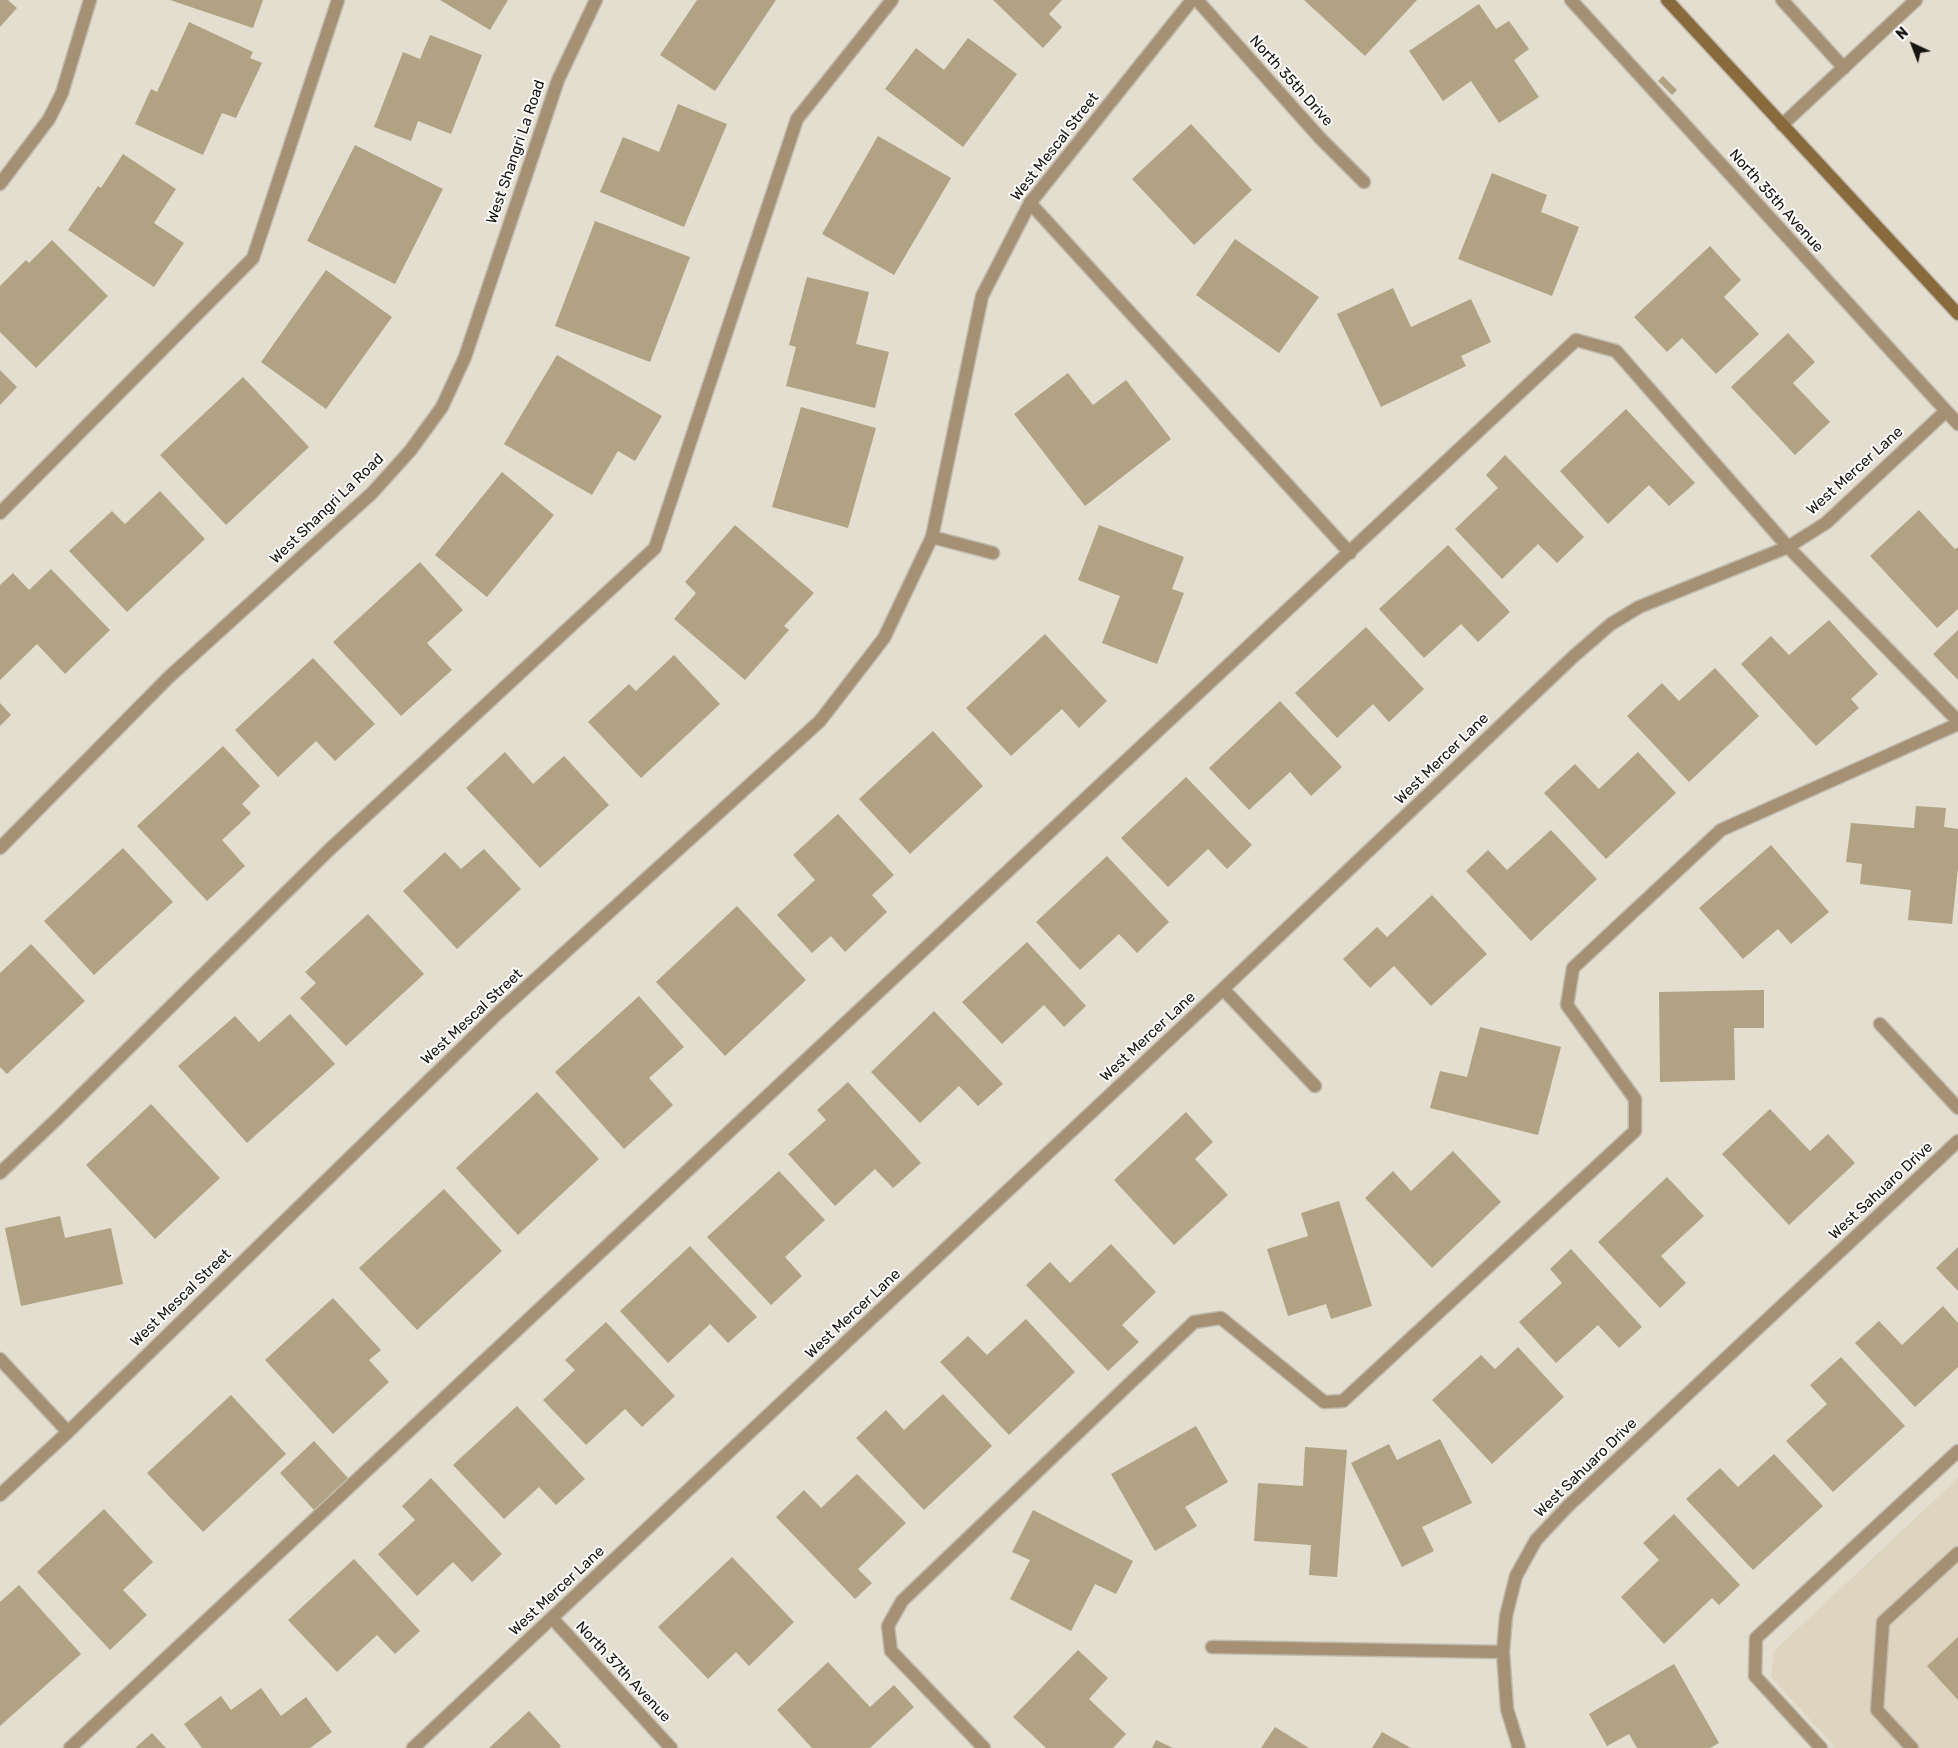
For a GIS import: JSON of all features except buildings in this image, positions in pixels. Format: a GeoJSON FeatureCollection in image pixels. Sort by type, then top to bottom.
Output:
{"type":"FeatureCollection","features":[{"type":"Feature","properties":{"kind":"main road"},"geometry":{"type":"LineString","coordinates":[[1667,0],[1958,314]]}},
{"type":"Feature","properties":{"kind":"street"},"geometry":{"type":"LineString","coordinates":[[0,184],[48,119],[62,93],[90,0]]}},
{"type":"Feature","properties":{"kind":"street"},"geometry":{"type":"LineString","coordinates":[[0,513],[253,258],[338,0]]}},
{"type":"Feature","properties":{"kind":"street","name":"West Shangri La Road"},"geometry":{"type":"LineString","coordinates":[[0,848],[169,677],[372,494],[410,451],[442,407],[465,358],[558,80],[596,0]]}},
{"type":"Feature","properties":{"kind":"street"},"geometry":{"type":"LineString","coordinates":[[0,1172],[60,1116],[329,850],[655,548],[797,119],[892,0]]}},
{"type":"Feature","properties":{"kind":"street","name":"West Mescal Street"},"geometry":{"type":"LineString","coordinates":[[0,1495],[68,1432],[497,1014],[820,721],[884,638],[932,537],[982,296],[1030,203],[1192,0]]}},
{"type":"Feature","properties":{"kind":"street","name":"North 35th Drive"},"geometry":{"type":"LineString","coordinates":[[1197,0],[1320,138],[1364,182]]}},
{"type":"Feature","properties":{"kind":"street","name":"North 35th Avenue"},"geometry":{"type":"LineString","coordinates":[[1571,0],[1958,424]]}},
{"type":"Feature","properties":{"kind":"street"},"geometry":{"type":"LineString","coordinates":[[1782,0],[1844,68]]}},
{"type":"Feature","properties":{"kind":"street"},"geometry":{"type":"LineString","coordinates":[[1782,125],[1916,0]]}},
{"type":"Feature","properties":{"kind":"street"},"geometry":{"type":"LineString","coordinates":[[1030,203],[1350,553]]}},
{"type":"Feature","properties":{"kind":"street"},"geometry":{"type":"LineString","coordinates":[[70,1748],[1576,340],[1616,351],[1788,546],[1958,722],[1721,830],[1573,968],[1567,1005],[1635,1099],[1635,1131],[1343,1401],[1324,1402],[1221,1318],[1194,1322],[902,1600],[888,1626],[891,1651],[984,1748]]}},
{"type":"Feature","properties":{"kind":"street","name":"West Mercer Lane"},"geometry":{"type":"LineString","coordinates":[[413,1748],[1223,989],[1574,656],[1611,624],[1639,607],[1788,546],[1826,523],[1946,410]]}},
{"type":"Feature","properties":{"kind":"street"},"geometry":{"type":"LineString","coordinates":[[932,537],[993,553]]}},
{"type":"Feature","properties":{"kind":"street"},"geometry":{"type":"LineString","coordinates":[[1223,989],[1315,1086]]}},
{"type":"Feature","properties":{"kind":"street"},"geometry":{"type":"LineString","coordinates":[[1880,1024],[1958,1108]]}},
{"type":"Feature","properties":{"kind":"street","name":"West Sahuaro Drive"},"geometry":{"type":"LineString","coordinates":[[1519,1748],[1507,1709],[1503,1652],[1506,1616],[1516,1576],[1536,1540],[1568,1506],[1958,1142]]}},
{"type":"Feature","properties":{"kind":"street"},"geometry":{"type":"LineString","coordinates":[[0,1359],[68,1432]]}},
{"type":"Feature","properties":{"kind":"street"},"geometry":{"type":"LineString","coordinates":[[1821,1748],[1756,1676],[1756,1638],[1958,1451]]}},
{"type":"Feature","properties":{"kind":"street"},"geometry":{"type":"LineString","coordinates":[[1912,1748],[1877,1710],[1883,1622],[1958,1552]]}},
{"type":"Feature","properties":{"kind":"street","name":"North 37th Avenue"},"geometry":{"type":"LineString","coordinates":[[552,1618],[671,1748]]}},
{"type":"Feature","properties":{"kind":"street"},"geometry":{"type":"LineString","coordinates":[[1212,1647],[1503,1652]]}},
{"type":"Feature","properties":{"kind":"shaded area"},"geometry":{"type":"Polygon","coordinates":[[[1958,1478],[1958,1748],[1836,1748],[1771,1677],[1774,1651],[1958,1478]]]}}]}
